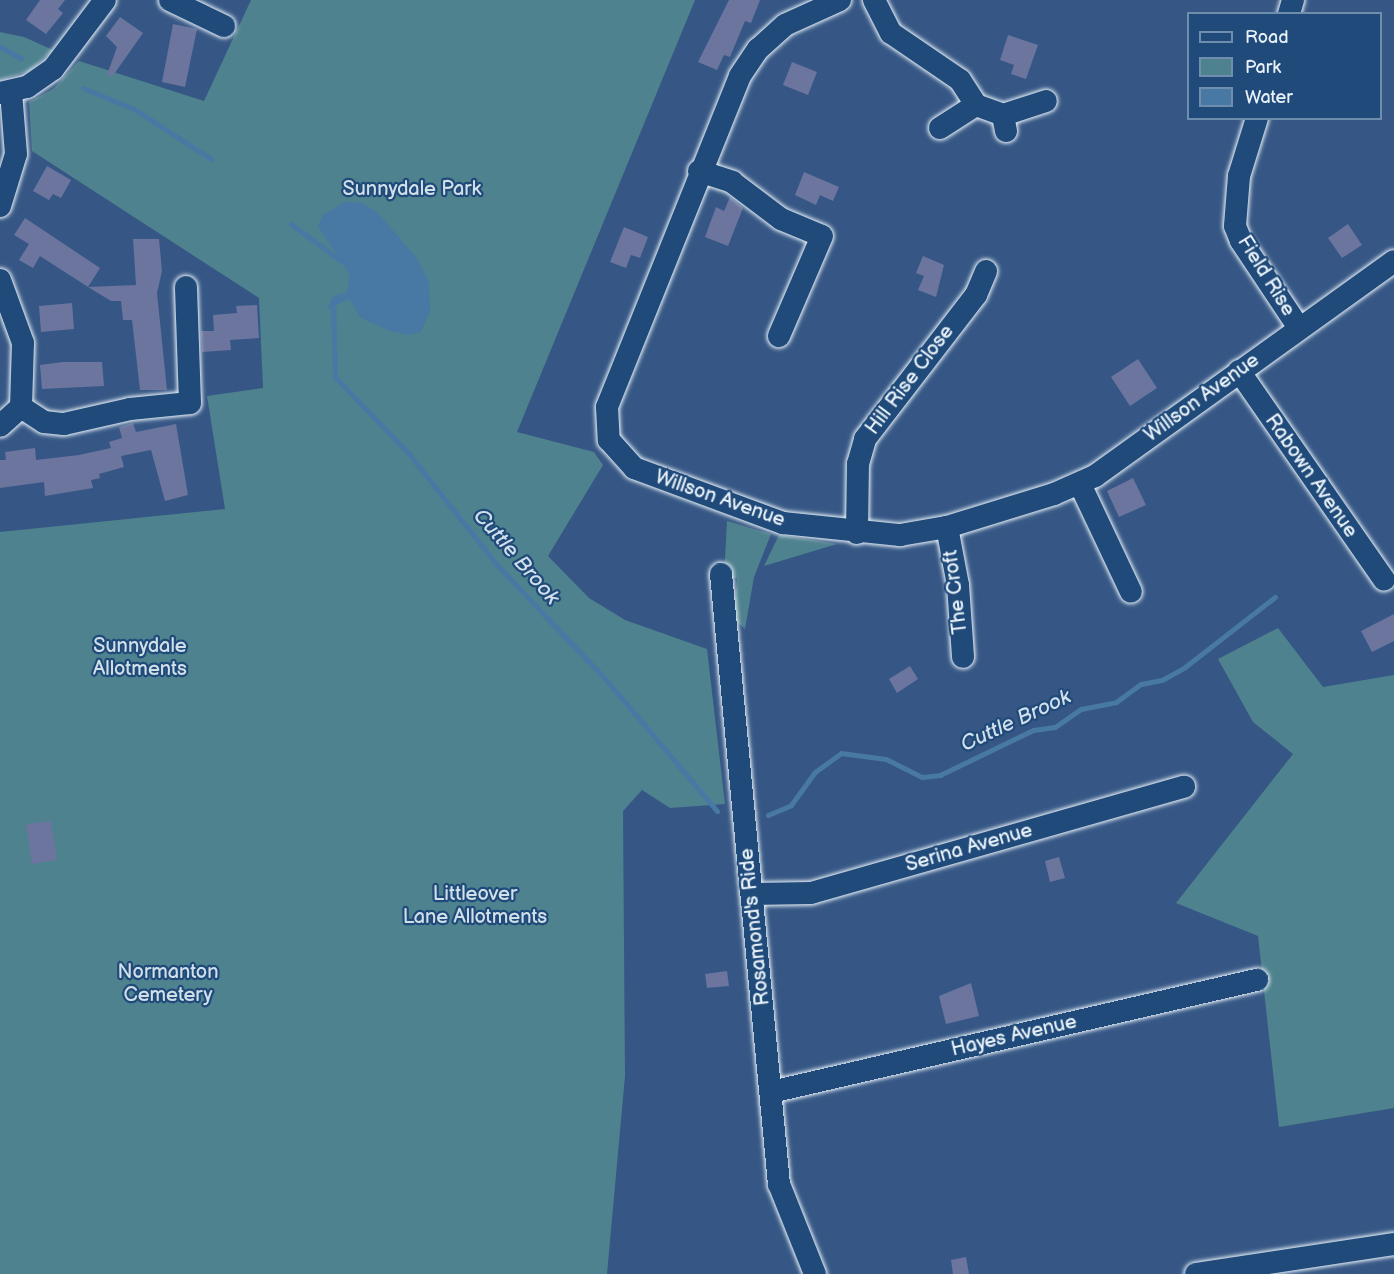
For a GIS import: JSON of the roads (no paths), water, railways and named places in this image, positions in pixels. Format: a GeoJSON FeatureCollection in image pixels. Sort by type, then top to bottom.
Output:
{"type":"FeatureCollection","features":[{"type":"Feature","properties":{"kind":"street"},"geometry":{"type":"LineString","coordinates":[[0,206],[16,154],[5,92],[41,79],[65,59],[105,0]]}},
{"type":"Feature","properties":{"kind":"street"},"geometry":{"type":"LineString","coordinates":[[170,0],[224,26]]}},
{"type":"Feature","properties":{"kind":"street","name":"Willson Avenue"},"geometry":{"type":"LineString","coordinates":[[840,0],[785,25],[758,49],[740,76],[699,171],[610,397],[605,421],[609,440],[634,468],[722,503],[783,523],[857,533],[900,535],[947,527],[1080,484],[1394,261]]}},
{"type":"Feature","properties":{"kind":"street"},"geometry":{"type":"LineString","coordinates":[[874,0],[891,33],[960,80],[976,105],[1004,123],[1046,101]]}},
{"type":"Feature","properties":{"kind":"street"},"geometry":{"type":"LineString","coordinates":[[940,128],[976,105]]}},
{"type":"Feature","properties":{"kind":"street","name":"Field Rise"},"geometry":{"type":"LineString","coordinates":[[1256,120],[1239,176],[1235,226],[1241,241],[1299,328]]}},
{"type":"Feature","properties":{"kind":"street"},"geometry":{"type":"LineString","coordinates":[[699,171],[732,182],[781,219],[822,236],[779,336]]}},
{"type":"Feature","properties":{"kind":"street","name":"Hill Rise Close"},"geometry":{"type":"LineString","coordinates":[[857,533],[858,464],[865,439],[976,296],[986,271]]}},
{"type":"Feature","properties":{"kind":"street"},"geometry":{"type":"LineString","coordinates":[[0,280],[23,343],[21,407],[0,426]]}},
{"type":"Feature","properties":{"kind":"street"},"geometry":{"type":"LineString","coordinates":[[21,407],[44,422],[64,424],[130,409],[190,403],[186,287]]}},
{"type":"Feature","properties":{"kind":"street","name":"Rabown Avenue"},"geometry":{"type":"LineString","coordinates":[[1239,371],[1384,580]]}},
{"type":"Feature","properties":{"kind":"street"},"geometry":{"type":"LineString","coordinates":[[1080,484],[1131,592]]}},
{"type":"Feature","properties":{"kind":"street","name":"The Croft"},"geometry":{"type":"LineString","coordinates":[[947,527],[958,585],[963,657]]}},
{"type":"Feature","properties":{"kind":"street","name":"Rosamond's Ride"},"geometry":{"type":"LineString","coordinates":[[721,574],[779,1184],[815,1274]]}},
{"type":"Feature","properties":{"kind":"street","name":"Serina Avenue"},"geometry":{"type":"LineString","coordinates":[[752,894],[812,892],[1184,787]]}},
{"type":"Feature","properties":{"kind":"street","name":"Hayes Avenue"},"geometry":{"type":"LineString","coordinates":[[771,1092],[1257,980]]}},
{"type":"Feature","properties":{"kind":"street"},"geometry":{"type":"LineString","coordinates":[[1196,1274],[1394,1244]]}},
{"type":"Feature","properties":{"kind":"water"},"geometry":{"type":"Polygon","coordinates":[[[345,202],[362,203],[377,212],[417,258],[429,282],[430,311],[421,332],[408,335],[390,331],[361,318],[349,299],[327,310],[333,296],[347,292],[350,275],[318,226],[323,215],[345,202]]]}},
{"type":"Feature","properties":{"kind":"waterway","name":"Cuttle Brook"},"geometry":{"type":"LineString","coordinates":[[0,47],[21,58]]}},
{"type":"Feature","properties":{"kind":"waterway","name":"Cuttle Brook"},"geometry":{"type":"LineString","coordinates":[[83,88],[134,109],[211,159]]}},
{"type":"Feature","properties":{"kind":"waterway","name":"Cuttle Brook"},"geometry":{"type":"LineString","coordinates":[[291,224],[341,261]]}},
{"type":"Feature","properties":{"kind":"waterway","name":"Cuttle Brook"},"geometry":{"type":"LineString","coordinates":[[333,304],[335,377],[409,454],[497,565],[608,682],[717,811]]}},
{"type":"Feature","properties":{"kind":"waterway","name":"Cuttle Brook"},"geometry":{"type":"LineString","coordinates":[[768,815],[791,805],[815,772],[841,753],[886,759],[922,777],[940,775],[1033,730],[1055,727],[1081,709],[1116,702],[1141,684],[1162,680],[1185,667],[1275,597]]}},
{"type":"Feature","properties":{"kind":"park label","name":"Sunnydale Park"},"geometry":{"type":"Point","coordinates":[412,189]}},
{"type":"Feature","properties":{"kind":"park label","name":"Sunnydale Allotments"},"geometry":{"type":"Point","coordinates":[140,658]}},
{"type":"Feature","properties":{"kind":"park label","name":"Littleover Lane Allotments"},"geometry":{"type":"Point","coordinates":[475,906]}},
{"type":"Feature","properties":{"kind":"park label","name":"Normanton Cemetery"},"geometry":{"type":"Point","coordinates":[168,984]}}]}
